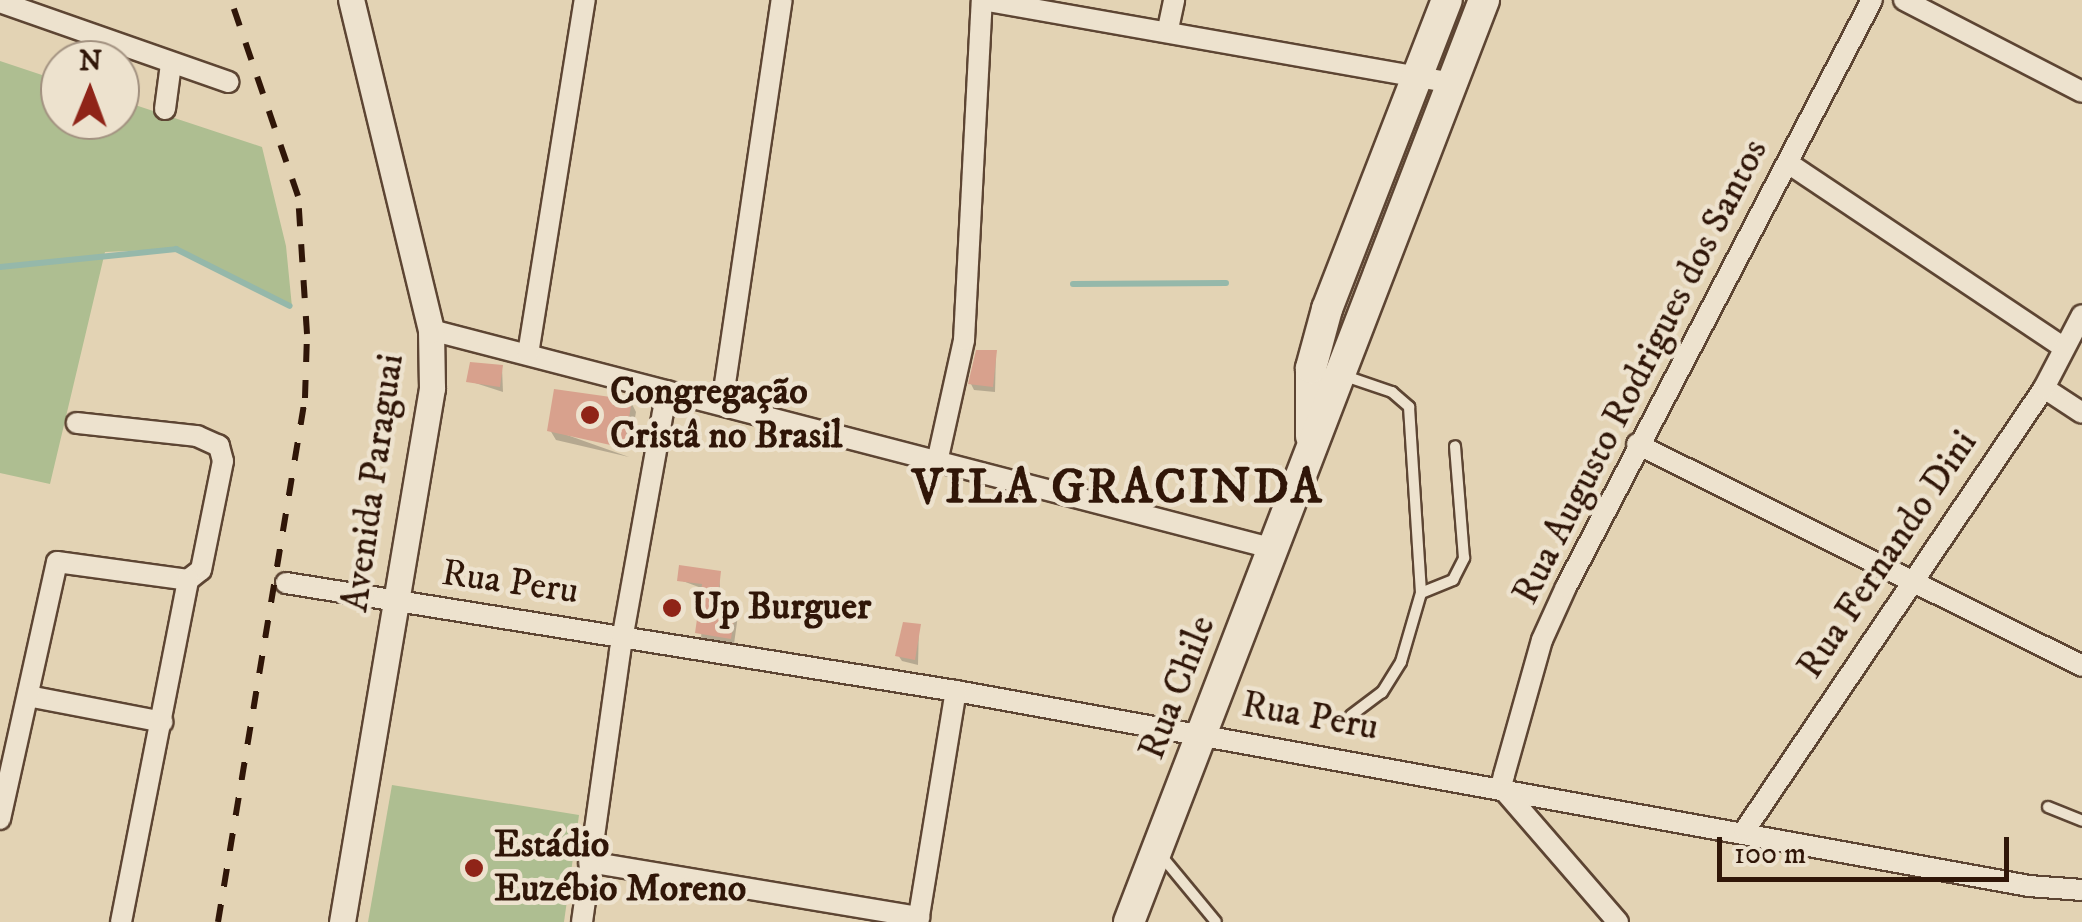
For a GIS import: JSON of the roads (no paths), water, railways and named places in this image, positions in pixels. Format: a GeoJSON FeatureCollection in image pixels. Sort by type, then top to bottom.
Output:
{"type":"FeatureCollection","features":[{"type":"Feature","properties":{"kind":"main road","name":"Rua Chile"},"geometry":{"type":"LineString","coordinates":[[1299,483],[1313,426],[1311,368],[1326,309],[1446,0]]}},
{"type":"Feature","properties":{"kind":"main road","name":"Rua Chile"},"geometry":{"type":"LineString","coordinates":[[1129,922],[1344,376],[1484,0]]}},
{"type":"Feature","properties":{"kind":"main road"},"geometry":{"type":"LineString","coordinates":[[1311,368],[1328,384],[1344,376]]}},
{"type":"Feature","properties":{"kind":"street","name":"Avenida Paraguai"},"geometry":{"type":"LineString","coordinates":[[342,922],[432,388],[431,330],[351,0]]}},
{"type":"Feature","properties":{"kind":"street"},"geometry":{"type":"LineString","coordinates":[[528,354],[585,0]]}},
{"type":"Feature","properties":{"kind":"street"},"geometry":{"type":"LineString","coordinates":[[722,404],[782,0]]}},
{"type":"Feature","properties":{"kind":"street"},"geometry":{"type":"LineString","coordinates":[[937,462],[964,340],[982,0],[1418,73],[1452,83]]}},
{"type":"Feature","properties":{"kind":"street"},"geometry":{"type":"LineString","coordinates":[[1168,29],[1174,0]]}},
{"type":"Feature","properties":{"kind":"street","name":"Rua Augusto Rodrigues dos Santos"},"geometry":{"type":"LineString","coordinates":[[1501,787],[1542,640],[1637,444],[1872,0]]}},
{"type":"Feature","properties":{"kind":"street"},"geometry":{"type":"LineString","coordinates":[[1904,0],[2082,92]]}},
{"type":"Feature","properties":{"kind":"street"},"geometry":{"type":"LineString","coordinates":[[0,2],[228,82]]}},
{"type":"Feature","properties":{"kind":"street"},"geometry":{"type":"LineString","coordinates":[[165,109],[171,64]]}},
{"type":"Feature","properties":{"kind":"street"},"geometry":{"type":"LineString","coordinates":[[1788,163],[2064,348]]}},
{"type":"Feature","properties":{"kind":"street","name":"Rua Fernando Dini"},"geometry":{"type":"LineString","coordinates":[[1745,830],[2044,388],[2082,316]]}},
{"type":"Feature","properties":{"kind":"street"},"geometry":{"type":"LineString","coordinates":[[431,330],[1275,548]]}},
{"type":"Feature","properties":{"kind":"street"},"geometry":{"type":"LineString","coordinates":[[2044,388],[2082,413]]}},
{"type":"Feature","properties":{"kind":"street"},"geometry":{"type":"LineString","coordinates":[[582,922],[623,635],[667,391]]}},
{"type":"Feature","properties":{"kind":"street"},"geometry":{"type":"LineString","coordinates":[[0,819],[56,562],[188,580],[202,570],[223,461],[219,446],[197,436],[78,423]]}},
{"type":"Feature","properties":{"kind":"street"},"geometry":{"type":"LineString","coordinates":[[1637,444],[2082,666]]}},
{"type":"Feature","properties":{"kind":"street"},"geometry":{"type":"LineString","coordinates":[[120,922],[163,722],[188,580]]}},
{"type":"Feature","properties":{"kind":"street","name":"Rua Peru"},"geometry":{"type":"LineString","coordinates":[[286,584],[956,691],[1745,830],[2028,886],[2082,890]]}},
{"type":"Feature","properties":{"kind":"street"},"geometry":{"type":"LineString","coordinates":[[589,862],[919,919],[956,691]]}},
{"type":"Feature","properties":{"kind":"street"},"geometry":{"type":"LineString","coordinates":[[28,696],[163,722]]}},
{"type":"Feature","properties":{"kind":"street"},"geometry":{"type":"LineString","coordinates":[[1501,787],[1618,922]]}},
{"type":"Feature","properties":{"kind":"lane"},"geometry":{"type":"LineString","coordinates":[[1344,376],[1392,392],[1409,407],[1422,592],[1401,662],[1382,692],[1350,715]]}},
{"type":"Feature","properties":{"kind":"lane"},"geometry":{"type":"LineString","coordinates":[[1422,592],[1453,580],[1464,558],[1455,446]]}},
{"type":"Feature","properties":{"kind":"lane"},"geometry":{"type":"LineString","coordinates":[[2048,807],[2082,822]]}},
{"type":"Feature","properties":{"kind":"lane"},"geometry":{"type":"LineString","coordinates":[[1156,850],[1216,922]]}},
{"type":"Feature","properties":{"kind":"waterway"},"geometry":{"type":"LineString","coordinates":[[0,267],[176,249],[290,306]]}},
{"type":"Feature","properties":{"kind":"waterway"},"geometry":{"type":"LineString","coordinates":[[1073,284],[1226,283]]}},
{"type":"Feature","properties":{"kind":"railway"},"geometry":{"type":"LineString","coordinates":[[218,922],[305,398],[307,334],[298,196],[231,0]]}},
{"type":"Feature","properties":{"kind":"place","name":"Congregação Cristâ no Brasil"},"geometry":{"type":"Point","coordinates":[590,415]}},
{"type":"Feature","properties":{"kind":"place","name":"Up Burguer"},"geometry":{"type":"Point","coordinates":[672,608]}},
{"type":"Feature","properties":{"kind":"place","name":"Estádio Euzébio Moreno"},"geometry":{"type":"Point","coordinates":[474,868]}},
{"type":"Feature","properties":{"kind":"district","name":"VILA GRACINDA"},"geometry":{"type":"Point","coordinates":[1118,489]}}]}
